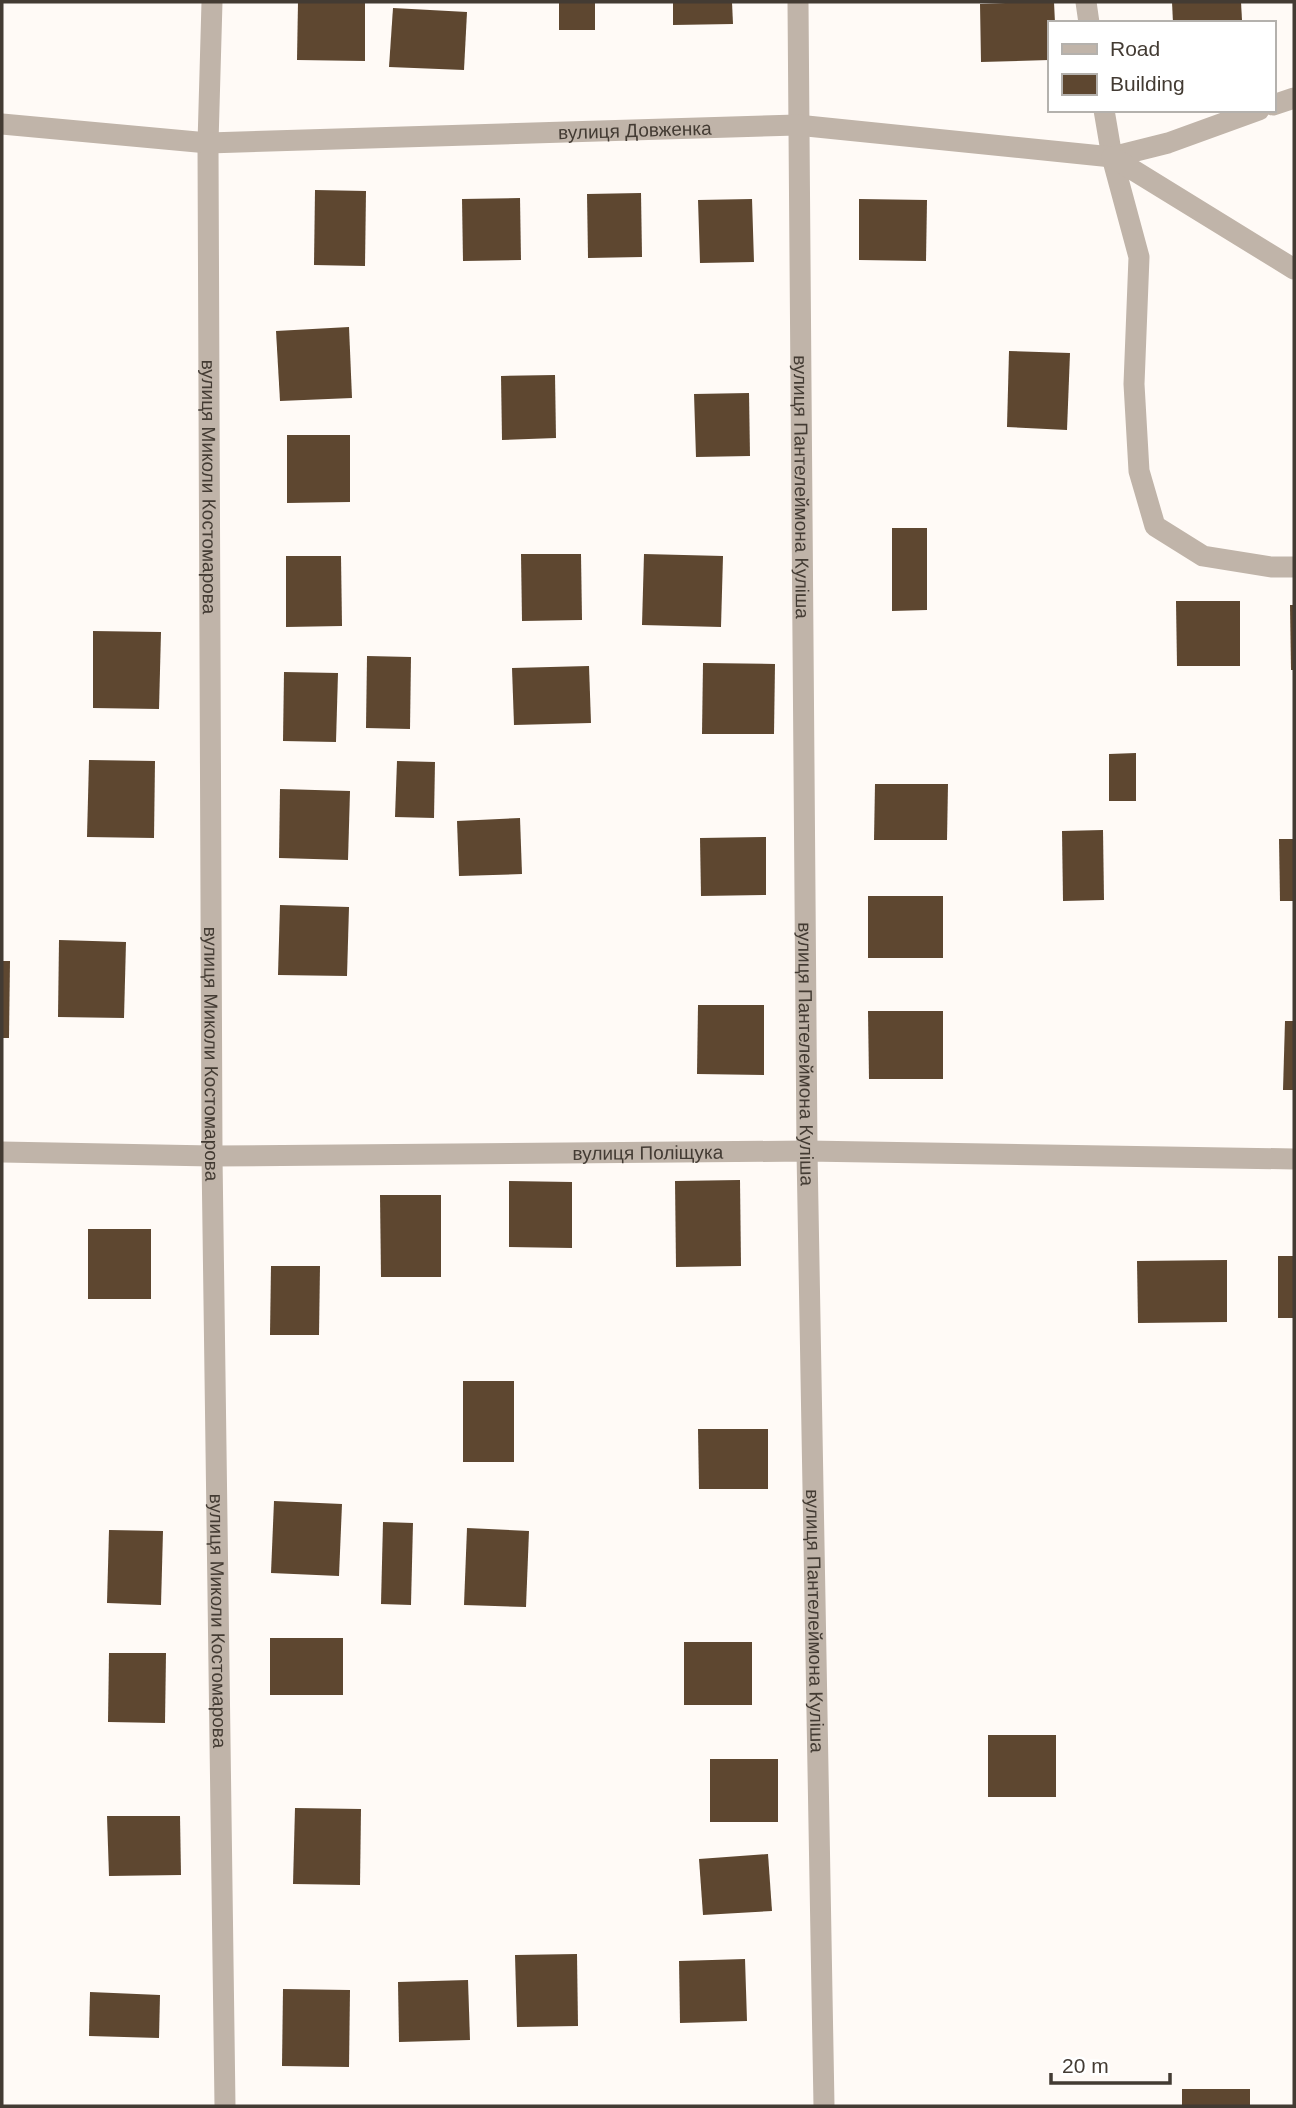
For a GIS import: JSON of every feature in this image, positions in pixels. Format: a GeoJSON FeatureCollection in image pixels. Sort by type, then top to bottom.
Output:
{"type":"FeatureCollection","features":[{"type":"Feature","properties":{"kind":"street","name":"вулиця Миколи Костомарова"},"geometry":{"type":"LineString","coordinates":[[212,2],[208,143],[212,1156],[225,2106]]}},
{"type":"Feature","properties":{"kind":"street","name":"вулиця Пантелеймона Куліша"},"geometry":{"type":"LineString","coordinates":[[798,2],[807,1150],[824,2106]]}},
{"type":"Feature","properties":{"kind":"street"},"geometry":{"type":"LineString","coordinates":[[1086,2],[1089,21]]}},
{"type":"Feature","properties":{"kind":"street"},"geometry":{"type":"LineString","coordinates":[[1275,104],[1294,98]]}},
{"type":"Feature","properties":{"kind":"street"},"geometry":{"type":"LineString","coordinates":[[1104,112],[1112,157],[1139,257],[1134,384],[1139,471],[1155,526],[1203,556],[1271,567],[1294,566]]}},
{"type":"Feature","properties":{"kind":"street","name":"вулиця Довженка"},"geometry":{"type":"LineString","coordinates":[[2,124],[208,143],[797,125],[1112,157],[1168,143],[1253,112]]}},
{"type":"Feature","properties":{"kind":"street"},"geometry":{"type":"LineString","coordinates":[[1112,157],[1294,269]]}},
{"type":"Feature","properties":{"kind":"street","name":"вулиця Поліщука"},"geometry":{"type":"LineString","coordinates":[[2,1152],[212,1156],[807,1150],[1294,1159]]}},
{"type":"Feature","properties":{"kind":"building"},"geometry":{"type":"Polygon","coordinates":[[[298,2],[365,2],[365,61],[297,60],[298,2]]]}},
{"type":"Feature","properties":{"kind":"building"},"geometry":{"type":"Polygon","coordinates":[[[559,2],[595,2],[595,30],[559,30],[559,2]]]}},
{"type":"Feature","properties":{"kind":"building"},"geometry":{"type":"Polygon","coordinates":[[[673,2],[732,2],[733,24],[673,25],[673,2]]]}},
{"type":"Feature","properties":{"kind":"building"},"geometry":{"type":"Polygon","coordinates":[[[1054,2],[1055,21],[1048,21],[1048,60],[981,62],[980,4],[1054,2]]]}},
{"type":"Feature","properties":{"kind":"building"},"geometry":{"type":"Polygon","coordinates":[[[1172,2],[1241,2],[1242,20],[1173,21],[1172,2]]]}},
{"type":"Feature","properties":{"kind":"building"},"geometry":{"type":"Polygon","coordinates":[[[393,8],[467,12],[464,70],[389,67],[393,8]]]}},
{"type":"Feature","properties":{"kind":"building"},"geometry":{"type":"Polygon","coordinates":[[[315,190],[366,191],[365,266],[314,265],[315,190]]]}},
{"type":"Feature","properties":{"kind":"building"},"geometry":{"type":"Polygon","coordinates":[[[641,193],[642,257],[588,258],[587,194],[641,193]]]}},
{"type":"Feature","properties":{"kind":"building"},"geometry":{"type":"Polygon","coordinates":[[[520,198],[521,260],[463,261],[462,199],[520,198]]]}},
{"type":"Feature","properties":{"kind":"building"},"geometry":{"type":"Polygon","coordinates":[[[752,199],[754,262],[700,263],[698,200],[752,199]]]}},
{"type":"Feature","properties":{"kind":"building"},"geometry":{"type":"Polygon","coordinates":[[[859,199],[927,200],[926,261],[859,260],[859,199]]]}},
{"type":"Feature","properties":{"kind":"building"},"geometry":{"type":"Polygon","coordinates":[[[349,327],[352,398],[280,401],[276,331],[349,327]]]}},
{"type":"Feature","properties":{"kind":"building"},"geometry":{"type":"Polygon","coordinates":[[[1009,351],[1070,353],[1067,430],[1007,427],[1009,351]]]}},
{"type":"Feature","properties":{"kind":"building"},"geometry":{"type":"Polygon","coordinates":[[[555,375],[556,438],[502,440],[501,376],[555,375]]]}},
{"type":"Feature","properties":{"kind":"building"},"geometry":{"type":"Polygon","coordinates":[[[749,393],[750,456],[696,457],[694,394],[749,393]]]}},
{"type":"Feature","properties":{"kind":"building"},"geometry":{"type":"Polygon","coordinates":[[[287,435],[350,435],[350,502],[287,503],[287,435]]]}},
{"type":"Feature","properties":{"kind":"building"},"geometry":{"type":"Polygon","coordinates":[[[892,528],[927,528],[927,610],[892,611],[892,528]]]}},
{"type":"Feature","properties":{"kind":"building"},"geometry":{"type":"Polygon","coordinates":[[[521,554],[581,554],[582,620],[522,621],[521,554]]]}},
{"type":"Feature","properties":{"kind":"building"},"geometry":{"type":"Polygon","coordinates":[[[644,554],[723,556],[721,627],[642,625],[644,554]]]}},
{"type":"Feature","properties":{"kind":"building"},"geometry":{"type":"Polygon","coordinates":[[[286,556],[341,556],[342,626],[286,627],[286,556]]]}},
{"type":"Feature","properties":{"kind":"building"},"geometry":{"type":"Polygon","coordinates":[[[1176,601],[1240,601],[1240,666],[1177,666],[1176,601]]]}},
{"type":"Feature","properties":{"kind":"building"},"geometry":{"type":"Polygon","coordinates":[[[1290,605],[1294,605],[1294,670],[1291,670],[1290,605]]]}},
{"type":"Feature","properties":{"kind":"building"},"geometry":{"type":"Polygon","coordinates":[[[93,631],[161,632],[159,709],[93,708],[93,631]]]}},
{"type":"Feature","properties":{"kind":"building"},"geometry":{"type":"Polygon","coordinates":[[[367,656],[411,657],[410,729],[366,728],[367,656]]]}},
{"type":"Feature","properties":{"kind":"building"},"geometry":{"type":"Polygon","coordinates":[[[703,663],[775,664],[774,734],[702,734],[703,663]]]}},
{"type":"Feature","properties":{"kind":"building"},"geometry":{"type":"Polygon","coordinates":[[[589,666],[591,723],[514,725],[512,668],[589,666]]]}},
{"type":"Feature","properties":{"kind":"building"},"geometry":{"type":"Polygon","coordinates":[[[284,672],[338,673],[336,742],[283,741],[284,672]]]}},
{"type":"Feature","properties":{"kind":"building"},"geometry":{"type":"Polygon","coordinates":[[[1136,753],[1136,801],[1109,801],[1109,754],[1136,753]]]}},
{"type":"Feature","properties":{"kind":"building"},"geometry":{"type":"Polygon","coordinates":[[[89,760],[155,761],[154,838],[87,837],[89,760]]]}},
{"type":"Feature","properties":{"kind":"building"},"geometry":{"type":"Polygon","coordinates":[[[397,761],[435,762],[434,818],[395,817],[397,761]]]}},
{"type":"Feature","properties":{"kind":"building"},"geometry":{"type":"Polygon","coordinates":[[[875,784],[948,784],[947,840],[874,840],[875,784]]]}},
{"type":"Feature","properties":{"kind":"building"},"geometry":{"type":"Polygon","coordinates":[[[280,789],[350,791],[348,860],[279,858],[280,789]]]}},
{"type":"Feature","properties":{"kind":"building"},"geometry":{"type":"Polygon","coordinates":[[[520,818],[522,874],[459,876],[457,821],[520,818]]]}},
{"type":"Feature","properties":{"kind":"building"},"geometry":{"type":"Polygon","coordinates":[[[1103,830],[1104,900],[1063,901],[1062,831],[1103,830]]]}},
{"type":"Feature","properties":{"kind":"building"},"geometry":{"type":"Polygon","coordinates":[[[766,837],[766,895],[701,896],[700,838],[766,837]]]}},
{"type":"Feature","properties":{"kind":"building"},"geometry":{"type":"Polygon","coordinates":[[[1279,839],[1294,839],[1294,901],[1280,901],[1279,839]]]}},
{"type":"Feature","properties":{"kind":"building"},"geometry":{"type":"Polygon","coordinates":[[[868,896],[943,896],[943,958],[868,958],[868,896]]]}},
{"type":"Feature","properties":{"kind":"building"},"geometry":{"type":"Polygon","coordinates":[[[280,905],[349,907],[347,976],[278,975],[280,905]]]}},
{"type":"Feature","properties":{"kind":"building"},"geometry":{"type":"Polygon","coordinates":[[[59,940],[126,942],[124,1018],[58,1017],[59,940]]]}},
{"type":"Feature","properties":{"kind":"building"},"geometry":{"type":"Polygon","coordinates":[[[2,961],[10,961],[9,1038],[2,1038],[2,961]]]}},
{"type":"Feature","properties":{"kind":"building"},"geometry":{"type":"Polygon","coordinates":[[[698,1005],[764,1005],[764,1075],[697,1074],[698,1005]]]}},
{"type":"Feature","properties":{"kind":"building"},"geometry":{"type":"Polygon","coordinates":[[[868,1011],[943,1011],[943,1079],[869,1079],[868,1011]]]}},
{"type":"Feature","properties":{"kind":"building"},"geometry":{"type":"Polygon","coordinates":[[[1285,1021],[1294,1021],[1294,1090],[1283,1090],[1285,1021]]]}},
{"type":"Feature","properties":{"kind":"building"},"geometry":{"type":"Polygon","coordinates":[[[740,1180],[741,1266],[676,1267],[675,1181],[740,1180]]]}},
{"type":"Feature","properties":{"kind":"building"},"geometry":{"type":"Polygon","coordinates":[[[509,1181],[572,1182],[572,1248],[509,1247],[509,1181]]]}},
{"type":"Feature","properties":{"kind":"building"},"geometry":{"type":"Polygon","coordinates":[[[380,1195],[441,1195],[441,1277],[381,1277],[380,1195]]]}},
{"type":"Feature","properties":{"kind":"building"},"geometry":{"type":"Polygon","coordinates":[[[88,1229],[151,1229],[151,1299],[88,1299],[88,1229]]]}},
{"type":"Feature","properties":{"kind":"building"},"geometry":{"type":"Polygon","coordinates":[[[1278,1256],[1294,1256],[1294,1318],[1278,1318],[1278,1256]]]}},
{"type":"Feature","properties":{"kind":"building"},"geometry":{"type":"Polygon","coordinates":[[[1227,1260],[1227,1322],[1138,1323],[1137,1261],[1227,1260]]]}},
{"type":"Feature","properties":{"kind":"building"},"geometry":{"type":"Polygon","coordinates":[[[271,1266],[320,1266],[319,1335],[270,1335],[271,1266]]]}},
{"type":"Feature","properties":{"kind":"building"},"geometry":{"type":"Polygon","coordinates":[[[463,1381],[514,1381],[514,1462],[463,1462],[463,1381]]]}},
{"type":"Feature","properties":{"kind":"building"},"geometry":{"type":"Polygon","coordinates":[[[698,1429],[768,1429],[768,1489],[699,1489],[698,1429]]]}},
{"type":"Feature","properties":{"kind":"building"},"geometry":{"type":"Polygon","coordinates":[[[274,1501],[342,1504],[339,1576],[271,1573],[274,1501]]]}},
{"type":"Feature","properties":{"kind":"building"},"geometry":{"type":"Polygon","coordinates":[[[383,1522],[413,1523],[411,1605],[381,1604],[383,1522]]]}},
{"type":"Feature","properties":{"kind":"building"},"geometry":{"type":"Polygon","coordinates":[[[467,1528],[529,1531],[526,1607],[464,1605],[467,1528]]]}},
{"type":"Feature","properties":{"kind":"building"},"geometry":{"type":"Polygon","coordinates":[[[109,1530],[163,1531],[161,1605],[107,1603],[109,1530]]]}},
{"type":"Feature","properties":{"kind":"building"},"geometry":{"type":"Polygon","coordinates":[[[270,1638],[343,1638],[343,1695],[270,1695],[270,1638]]]}},
{"type":"Feature","properties":{"kind":"building"},"geometry":{"type":"Polygon","coordinates":[[[684,1642],[752,1642],[752,1705],[684,1705],[684,1642]]]}},
{"type":"Feature","properties":{"kind":"building"},"geometry":{"type":"Polygon","coordinates":[[[109,1653],[166,1653],[165,1723],[108,1722],[109,1653]]]}},
{"type":"Feature","properties":{"kind":"building"},"geometry":{"type":"Polygon","coordinates":[[[988,1735],[1056,1735],[1056,1797],[988,1797],[988,1735]]]}},
{"type":"Feature","properties":{"kind":"building"},"geometry":{"type":"Polygon","coordinates":[[[710,1759],[778,1759],[778,1822],[710,1822],[710,1759]]]}},
{"type":"Feature","properties":{"kind":"building"},"geometry":{"type":"Polygon","coordinates":[[[295,1808],[361,1809],[360,1885],[293,1884],[295,1808]]]}},
{"type":"Feature","properties":{"kind":"building"},"geometry":{"type":"Polygon","coordinates":[[[107,1816],[180,1816],[181,1875],[109,1876],[107,1816]]]}},
{"type":"Feature","properties":{"kind":"building"},"geometry":{"type":"Polygon","coordinates":[[[768,1854],[772,1911],[703,1915],[699,1859],[768,1854]]]}},
{"type":"Feature","properties":{"kind":"building"},"geometry":{"type":"Polygon","coordinates":[[[577,1954],[578,2026],[517,2027],[515,1955],[577,1954]]]}},
{"type":"Feature","properties":{"kind":"building"},"geometry":{"type":"Polygon","coordinates":[[[745,1959],[747,2021],[680,2023],[679,1961],[745,1959]]]}},
{"type":"Feature","properties":{"kind":"building"},"geometry":{"type":"Polygon","coordinates":[[[468,1980],[470,2040],[399,2042],[398,1982],[468,1980]]]}},
{"type":"Feature","properties":{"kind":"building"},"geometry":{"type":"Polygon","coordinates":[[[283,1989],[350,1990],[349,2067],[282,2066],[283,1989]]]}},
{"type":"Feature","properties":{"kind":"building"},"geometry":{"type":"Polygon","coordinates":[[[90,1992],[160,1995],[159,2038],[89,2036],[90,1992]]]}},
{"type":"Feature","properties":{"kind":"building"},"geometry":{"type":"Polygon","coordinates":[[[1182,2089],[1250,2089],[1250,2106],[1182,2106],[1182,2089]]]}}]}
